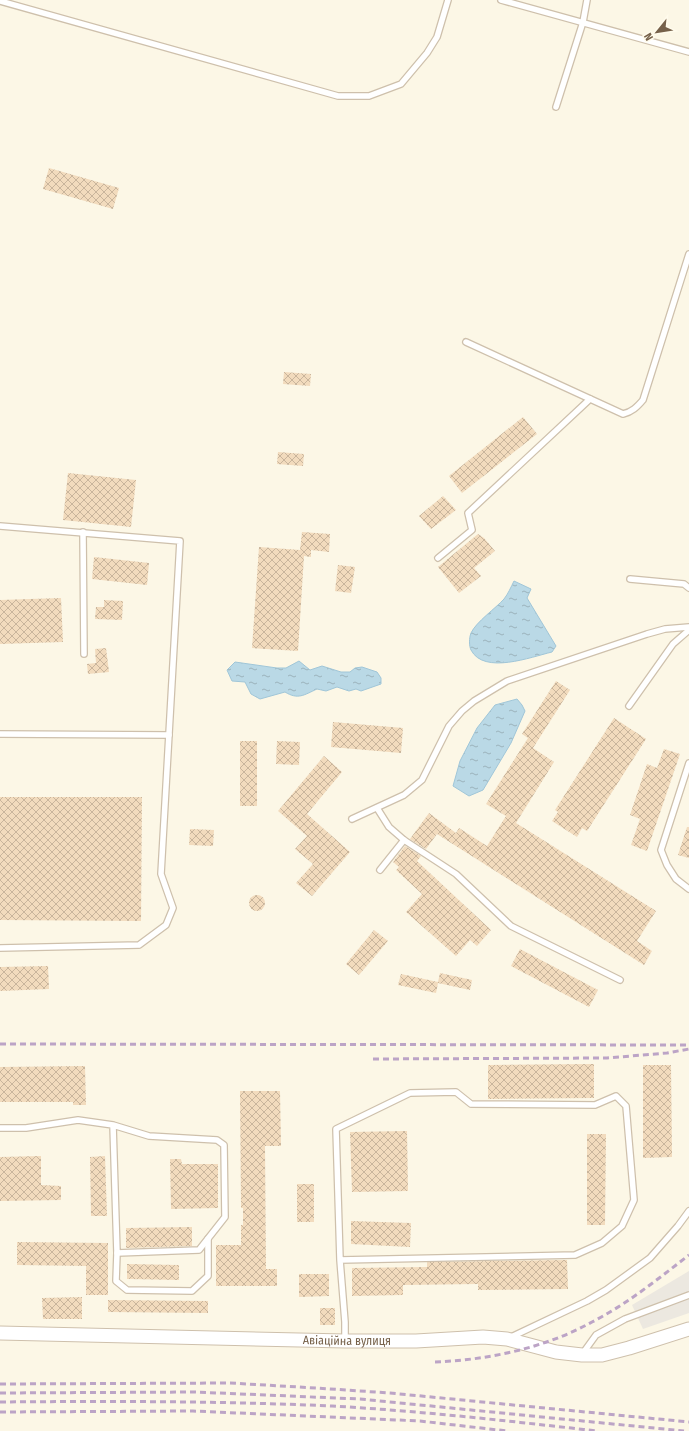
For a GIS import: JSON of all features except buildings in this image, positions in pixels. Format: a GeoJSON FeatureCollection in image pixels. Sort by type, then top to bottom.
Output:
{"type":"FeatureCollection","features":[{"type":"Feature","properties":{"kind":"street","name":"Авіаційна вулиця"},"geometry":{"type":"LineString","coordinates":[[0,1334],[345,1341],[416,1341],[483,1337],[507,1339],[556,1352],[582,1355],[602,1355],[689,1329]]}},
{"type":"Feature","properties":{"kind":"lane"},"geometry":{"type":"LineString","coordinates":[[0,1],[338,96],[369,96],[401,84],[427,53],[437,37],[448,0]]}},
{"type":"Feature","properties":{"kind":"lane"},"geometry":{"type":"LineString","coordinates":[[500,0],[689,52]]}},
{"type":"Feature","properties":{"kind":"lane"},"geometry":{"type":"LineString","coordinates":[[556,107],[583,22],[587,0]]}},
{"type":"Feature","properties":{"kind":"lane"},"geometry":{"type":"LineString","coordinates":[[466,342],[623,414],[629,413],[643,400],[689,254]]}},
{"type":"Feature","properties":{"kind":"lane"},"geometry":{"type":"LineString","coordinates":[[438,558],[472,530],[468,513],[590,399]]}},
{"type":"Feature","properties":{"kind":"lane"},"geometry":{"type":"LineString","coordinates":[[0,526],[180,541],[161,874],[174,908],[166,925],[139,946],[0,948]]}},
{"type":"Feature","properties":{"kind":"lane"},"geometry":{"type":"LineString","coordinates":[[83,532],[84,654]]}},
{"type":"Feature","properties":{"kind":"lane"},"geometry":{"type":"LineString","coordinates":[[630,579],[684,584],[689,588]]}},
{"type":"Feature","properties":{"kind":"lane"},"geometry":{"type":"LineString","coordinates":[[352,819],[404,795],[422,780],[449,726],[462,711],[474,701],[507,681],[647,634],[665,629],[689,627]]}},
{"type":"Feature","properties":{"kind":"lane"},"geometry":{"type":"LineString","coordinates":[[629,706],[673,644],[689,630]]}},
{"type":"Feature","properties":{"kind":"lane"},"geometry":{"type":"LineString","coordinates":[[0,734],[169,735]]}},
{"type":"Feature","properties":{"kind":"lane"},"geometry":{"type":"LineString","coordinates":[[689,763],[661,850],[667,865],[676,878],[689,889]]}},
{"type":"Feature","properties":{"kind":"lane"},"geometry":{"type":"LineString","coordinates":[[377,808],[389,827],[404,840],[456,874],[511,926],[620,980]]}},
{"type":"Feature","properties":{"kind":"lane"},"geometry":{"type":"LineString","coordinates":[[380,870],[404,840]]}},
{"type":"Feature","properties":{"kind":"lane"},"geometry":{"type":"LineString","coordinates":[[340,1260],[575,1255],[602,1242],[622,1226],[634,1200],[626,1106],[616,1096],[595,1105],[471,1104],[456,1092],[410,1093],[336,1129],[340,1260],[345,1341]]}},
{"type":"Feature","properties":{"kind":"lane"},"geometry":{"type":"LineString","coordinates":[[0,1128],[26,1128],[78,1120],[114,1125],[148,1136],[217,1140],[224,1145],[225,1217],[199,1250],[117,1253]]}},
{"type":"Feature","properties":{"kind":"lane"},"geometry":{"type":"LineString","coordinates":[[114,1125],[117,1253],[116,1281],[127,1290],[192,1291],[208,1276],[208,1238]]}},
{"type":"Feature","properties":{"kind":"lane"},"geometry":{"type":"LineString","coordinates":[[507,1339],[587,1301],[606,1290],[650,1258],[689,1211]]}},
{"type":"Feature","properties":{"kind":"lane"},"geometry":{"type":"LineString","coordinates":[[582,1355],[596,1335],[625,1319],[689,1294]]}},
{"type":"Feature","properties":{"kind":"shaded area"},"geometry":{"type":"Polygon","coordinates":[[[689,1271],[689,1313],[643,1329],[632,1305],[689,1271]]]}},
{"type":"Feature","properties":{"kind":"water"},"geometry":{"type":"Polygon","coordinates":[[[514,581],[531,589],[527,598],[556,646],[552,652],[521,660],[497,663],[486,662],[477,657],[471,650],[471,633],[504,599],[514,581]]]}},
{"type":"Feature","properties":{"kind":"water"},"geometry":{"type":"Polygon","coordinates":[[[299,661],[310,670],[322,666],[341,672],[350,672],[355,668],[362,667],[377,672],[381,678],[381,684],[361,691],[356,689],[349,691],[337,687],[326,691],[317,689],[301,696],[294,696],[285,692],[260,699],[251,694],[245,682],[232,681],[227,670],[235,662],[286,668],[299,661]]]}},
{"type":"Feature","properties":{"kind":"water"},"geometry":{"type":"Polygon","coordinates":[[[517,699],[525,711],[511,743],[483,790],[469,796],[453,786],[460,761],[477,728],[495,705],[517,699]]]}},
{"type":"Feature","properties":{"kind":"railway"},"geometry":{"type":"LineString","coordinates":[[0,1044],[689,1045]]}},
{"type":"Feature","properties":{"kind":"railway"},"geometry":{"type":"LineString","coordinates":[[373,1059],[607,1058],[667,1053],[689,1049]]}},
{"type":"Feature","properties":{"kind":"railway"},"geometry":{"type":"LineString","coordinates":[[435,1362],[475,1359],[516,1351],[536,1346],[574,1331],[605,1315],[630,1299],[689,1255]]}},
{"type":"Feature","properties":{"kind":"railway"},"geometry":{"type":"LineString","coordinates":[[0,1384],[230,1383],[390,1393],[689,1422]]}},
{"type":"Feature","properties":{"kind":"railway"},"geometry":{"type":"LineString","coordinates":[[0,1393],[195,1392],[360,1399],[684,1431]]}},
{"type":"Feature","properties":{"kind":"railway"},"geometry":{"type":"LineString","coordinates":[[0,1402],[166,1402],[332,1406],[432,1413],[597,1431]]}},
{"type":"Feature","properties":{"kind":"railway"},"geometry":{"type":"LineString","coordinates":[[0,1412],[193,1411],[420,1421],[507,1431]]}}]}
